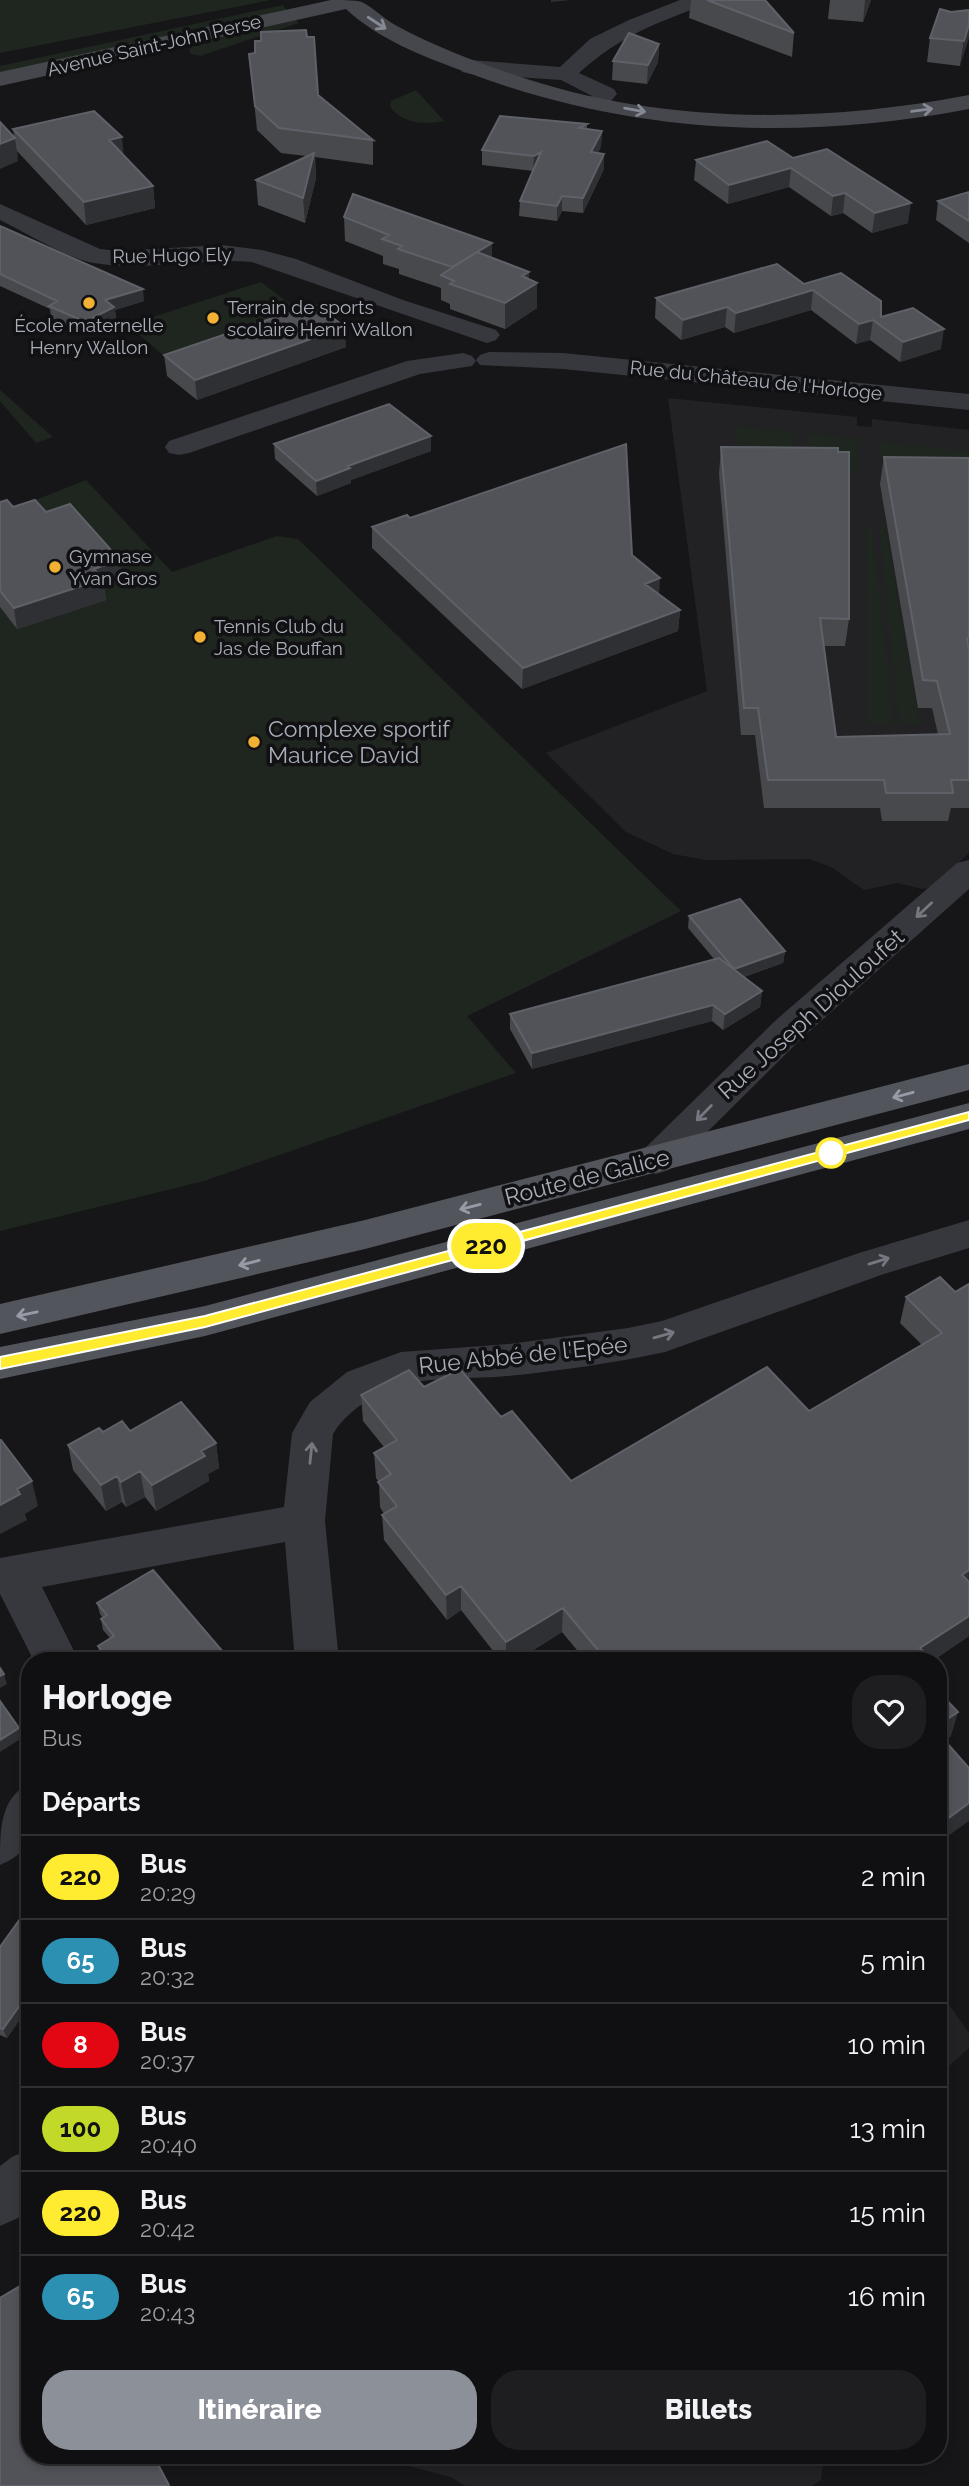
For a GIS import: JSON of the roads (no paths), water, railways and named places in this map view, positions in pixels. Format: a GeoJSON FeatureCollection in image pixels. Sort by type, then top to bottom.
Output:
{"type":"FeatureCollection","features":[{"type":"Feature","properties":{"kind":"main road","name":"Avenue Saint-John Perse"},"geometry":{"type":"LineString","coordinates":[[0,63],[290,0]]}},
{"type":"Feature","properties":{"kind":"main road","name":"Avenue Saint-John Perse"},"geometry":{"type":"LineString","coordinates":[[0,79],[349,1]]}},
{"type":"Feature","properties":{"kind":"main road"},"geometry":{"type":"LineString","coordinates":[[349,1],[384,27],[470,67],[541,89],[602,99],[694,120],[758,122],[874,116],[969,102]]}},
{"type":"Feature","properties":{"kind":"main road","name":"Route de Galice"},"geometry":{"type":"LineString","coordinates":[[0,1320],[169,1284],[969,1077]]}},
{"type":"Feature","properties":{"kind":"main road","name":"Route de Galice"},"geometry":{"type":"LineString","coordinates":[[0,1363],[205,1321],[969,1116]]}},
{"type":"Feature","properties":{"kind":"street"},"geometry":{"type":"LineString","coordinates":[[565,74],[598,44],[636,24],[699,0]]}},
{"type":"Feature","properties":{"kind":"street"},"geometry":{"type":"LineString","coordinates":[[470,67],[565,74],[602,99]]}},
{"type":"Feature","properties":{"kind":"street","name":"Rue Hugo Ely"},"geometry":{"type":"LineString","coordinates":[[0,211],[95,256],[119,258],[222,252],[253,255],[287,264],[427,317],[492,345]]}},
{"type":"Feature","properties":{"kind":"street","name":"Rue Hugo Ely"},"geometry":{"type":"LineString","coordinates":[[427,317],[453,350]]}},
{"type":"Feature","properties":{"kind":"street"},"geometry":{"type":"LineString","coordinates":[[179,447],[416,368],[453,350],[462,335],[492,345]]}},
{"type":"Feature","properties":{"kind":"street","name":"Rue du Château de l'Horloge"},"geometry":{"type":"LineString","coordinates":[[492,345],[542,360],[969,402]]}},
{"type":"Feature","properties":{"kind":"street","name":"Rue Joseph Diouloufet"},"geometry":{"type":"LineString","coordinates":[[656,1160],[789,1029],[969,871]]}},
{"type":"Feature","properties":{"kind":"street","name":"Rue Abbé de l'Epée"},"geometry":{"type":"LineString","coordinates":[[316,1652],[304,1521],[313,1433],[324,1414],[361,1383],[401,1368],[522,1358],[628,1344],[665,1336],[873,1263],[969,1234]]}},
{"type":"Feature","properties":{"kind":"street"},"geometry":{"type":"LineString","coordinates":[[52,1652],[7,1575],[304,1521]]}},
{"type":"Feature","properties":{"kind":"street"},"geometry":{"type":"LineString","coordinates":[[0,1843],[21,1816]]}},
{"type":"Feature","properties":{"kind":"street"},"geometry":{"type":"LineString","coordinates":[[0,2200],[21,2182]]}},
{"type":"Feature","properties":{"kind":"place","name":"École maternelle Henry Wallon"},"geometry":{"type":"Point","coordinates":[89,303]}},
{"type":"Feature","properties":{"kind":"place","name":"Terrain de sports scolaire Henri Wallon"},"geometry":{"type":"Point","coordinates":[213,318]}},
{"type":"Feature","properties":{"kind":"place","name":"Gymnase Yvan Gros"},"geometry":{"type":"Point","coordinates":[55,567]}},
{"type":"Feature","properties":{"kind":"place","name":"Tennis Club du Jas de Bouffan"},"geometry":{"type":"Point","coordinates":[200,637]}},
{"type":"Feature","properties":{"kind":"place","name":"Complexe sportif Maurice David"},"geometry":{"type":"Point","coordinates":[254,742]}}]}
